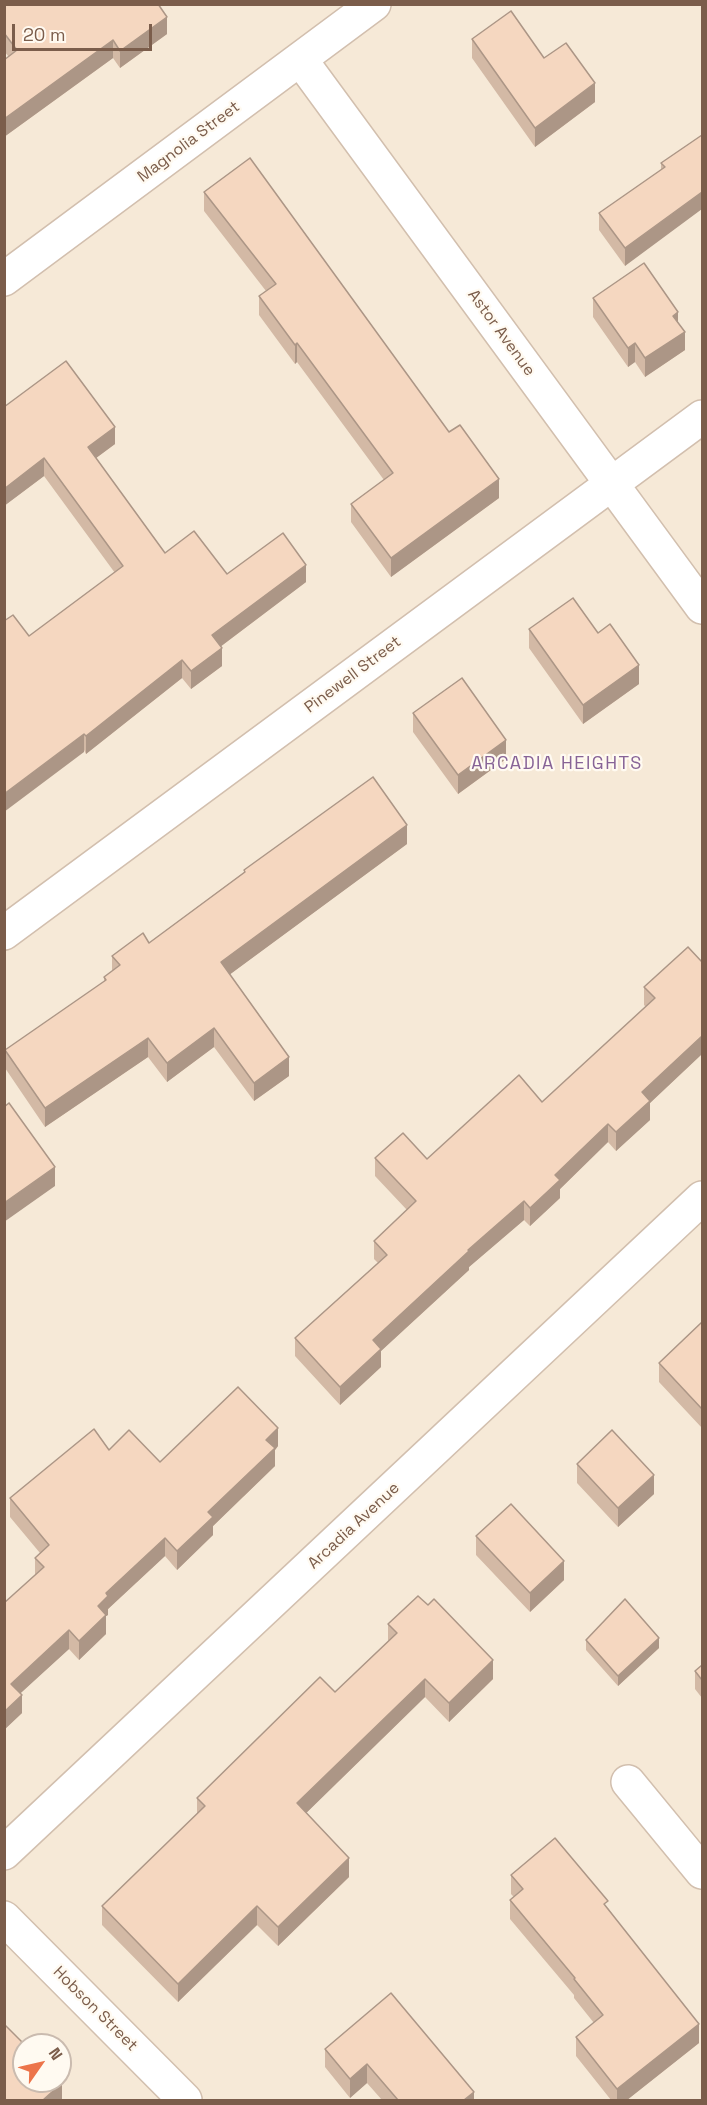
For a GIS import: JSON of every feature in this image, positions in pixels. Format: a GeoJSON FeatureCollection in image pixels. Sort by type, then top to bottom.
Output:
{"type":"FeatureCollection","features":[{"type":"Feature","properties":{"kind":"street","name":"Magnolia Street"},"geometry":{"type":"LineString","coordinates":[[4,279],[374,4]]}},
{"type":"Feature","properties":{"kind":"street","name":"Astor Avenue"},"geometry":{"type":"LineString","coordinates":[[300,59],[702,607]]}},
{"type":"Feature","properties":{"kind":"street","name":"Pinewell Street"},"geometry":{"type":"LineString","coordinates":[[4,933],[702,417]]}},
{"type":"Feature","properties":{"kind":"street","name":"Arcadia Avenue"},"geometry":{"type":"LineString","coordinates":[[4,1853],[702,1198]]}},
{"type":"Feature","properties":{"kind":"street"},"geometry":{"type":"LineString","coordinates":[[628,1782],[702,1872]]}},
{"type":"Feature","properties":{"kind":"street","name":"Hobson Street"},"geometry":{"type":"LineString","coordinates":[[4,1918],[184,2100]]}},
{"type":"Feature","properties":{"kind":"shaded area"},"geometry":{"type":"Polygon","coordinates":[[[5,5],[702,5],[702,2100],[5,2100],[5,5]]]}},
{"type":"Feature","properties":{"kind":"building"},"geometry":{"type":"Polygon","coordinates":[[[4,4],[158,4],[167,17],[120,51],[113,40],[4,119],[4,60],[17,50],[4,33],[4,4]]]}},
{"type":"Feature","properties":{"kind":"building"},"geometry":{"type":"Polygon","coordinates":[[[511,11],[544,58],[566,43],[595,83],[535,128],[472,39],[511,11]]]}},
{"type":"Feature","properties":{"kind":"building"},"geometry":{"type":"Polygon","coordinates":[[[702,135],[702,192],[625,248],[599,213],[665,167],[661,163],[702,135]]]}},
{"type":"Feature","properties":{"kind":"building"},"geometry":{"type":"Polygon","coordinates":[[[250,158],[449,432],[460,425],[499,479],[391,558],[351,504],[393,473],[297,343],[295,345],[259,296],[276,284],[204,192],[250,158]]]}},
{"type":"Feature","properties":{"kind":"building"},"geometry":{"type":"Polygon","coordinates":[[[644,263],[678,312],[673,316],[685,332],[645,358],[635,343],[628,348],[593,298],[644,263]]]}},
{"type":"Feature","properties":{"kind":"building"},"geometry":{"type":"Polygon","coordinates":[[[66,361],[115,427],[88,447],[165,553],[194,531],[227,574],[283,533],[306,565],[212,635],[222,648],[191,671],[182,660],[86,736],[84,734],[4,794],[4,621],[13,615],[29,636],[123,566],[44,458],[4,489],[4,407],[66,361]]]}},
{"type":"Feature","properties":{"kind":"building"},"geometry":{"type":"Polygon","coordinates":[[[573,598],[598,633],[610,624],[639,665],[583,705],[529,629],[573,598]]]}},
{"type":"Feature","properties":{"kind":"building"},"geometry":{"type":"Polygon","coordinates":[[[462,678],[506,740],[458,775],[413,713],[462,678]]]}},
{"type":"Feature","properties":{"kind":"building"},"geometry":{"type":"Polygon","coordinates":[[[373,777],[407,825],[221,962],[289,1057],[254,1083],[214,1028],[167,1063],[148,1038],[45,1108],[5,1050],[106,980],[104,977],[120,965],[112,956],[143,933],[149,943],[245,872],[244,870],[373,777]]]}},
{"type":"Feature","properties":{"kind":"building"},"geometry":{"type":"Polygon","coordinates":[[[688,947],[702,962],[702,1036],[642,1092],[650,1101],[616,1132],[608,1124],[555,1175],[560,1180],[530,1208],[524,1201],[468,1250],[373,1340],[381,1349],[340,1387],[295,1338],[387,1255],[374,1241],[416,1201],[375,1158],[403,1133],[427,1159],[519,1075],[542,1102],[655,998],[644,987],[688,947]]]}},
{"type":"Feature","properties":{"kind":"building"},"geometry":{"type":"Polygon","coordinates":[[[9,1103],[55,1167],[4,1203],[4,1107],[9,1103]]]}},
{"type":"Feature","properties":{"kind":"building"},"geometry":{"type":"Polygon","coordinates":[[[702,1322],[702,1409],[659,1363],[702,1322]]]}},
{"type":"Feature","properties":{"kind":"building"},"geometry":{"type":"Polygon","coordinates":[[[238,1387],[278,1428],[266,1440],[275,1448],[208,1512],[213,1517],[177,1551],[165,1538],[106,1593],[108,1596],[98,1606],[106,1615],[79,1641],[69,1630],[11,1684],[22,1695],[4,1712],[4,1603],[44,1567],[35,1558],[49,1545],[10,1498],[94,1429],[109,1450],[129,1430],[160,1462],[238,1387]]]}},
{"type":"Feature","properties":{"kind":"building"},"geometry":{"type":"Polygon","coordinates":[[[612,1430],[654,1475],[618,1508],[577,1464],[612,1430]]]}},
{"type":"Feature","properties":{"kind":"building"},"geometry":{"type":"Polygon","coordinates":[[[511,1504],[564,1561],[530,1593],[476,1536],[511,1504]]]}},
{"type":"Feature","properties":{"kind":"building"},"geometry":{"type":"Polygon","coordinates":[[[418,1596],[428,1605],[434,1599],[493,1660],[449,1703],[425,1679],[297,1803],[349,1858],[278,1927],[257,1906],[178,1984],[102,1906],[205,1806],[197,1798],[320,1677],[335,1692],[397,1633],[388,1624],[418,1596]]]}},
{"type":"Feature","properties":{"kind":"building"},"geometry":{"type":"Polygon","coordinates":[[[625,1599],[659,1638],[618,1676],[586,1640],[625,1599]]]}},
{"type":"Feature","properties":{"kind":"building"},"geometry":{"type":"Polygon","coordinates":[[[702,1665],[702,1680],[695,1671],[702,1665]]]}},
{"type":"Feature","properties":{"kind":"building"},"geometry":{"type":"Polygon","coordinates":[[[555,1838],[608,1901],[604,1904],[699,2024],[617,2089],[576,2037],[603,2015],[510,1900],[523,1889],[511,1875],[555,1838]]]}},
{"type":"Feature","properties":{"kind":"building"},"geometry":{"type":"Polygon","coordinates":[[[391,1993],[474,2092],[464,2100],[398,2100],[367,2064],[350,2079],[325,2049],[391,1993]]]}},
{"type":"Feature","properties":{"kind":"building"},"geometry":{"type":"Polygon","coordinates":[[[4,2024],[13,2033],[12,2093],[51,2093],[43,2100],[4,2100],[4,2024]]]}},
{"type":"Feature","properties":{"kind":"district","name":"ARCADIA HEIGHTS"},"geometry":{"type":"Point","coordinates":[557,764]}}]}
